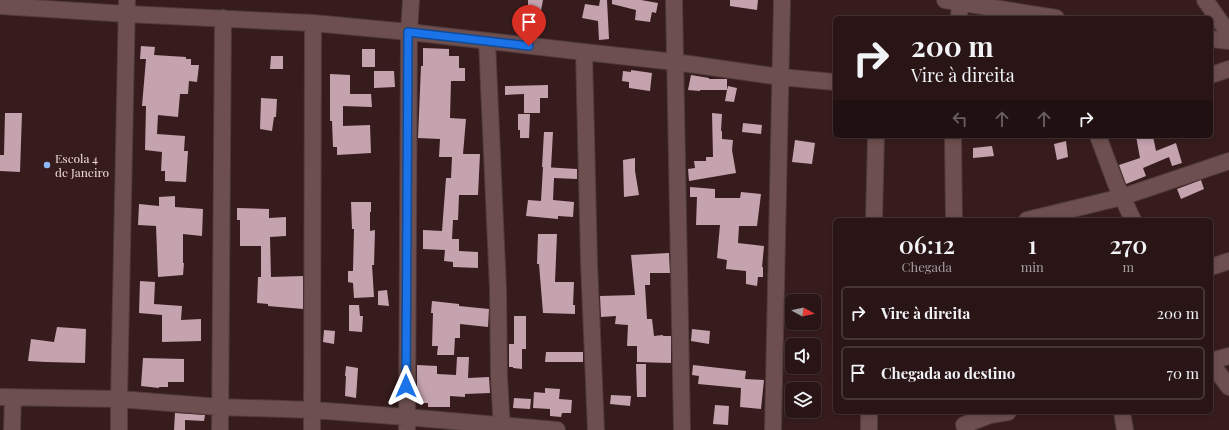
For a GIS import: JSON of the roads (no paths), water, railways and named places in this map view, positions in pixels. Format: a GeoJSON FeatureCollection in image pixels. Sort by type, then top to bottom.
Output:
{"type":"FeatureCollection","features":[{"type":"Feature","properties":{"kind":"street"},"geometry":{"type":"LineString","coordinates":[[406,423],[408,32],[411,0]]}},
{"type":"Feature","properties":{"kind":"street"},"geometry":{"type":"LineString","coordinates":[[674,0],[682,430]]}},
{"type":"Feature","properties":{"kind":"street"},"geometry":{"type":"LineString","coordinates":[[773,430],[782,0]]}},
{"type":"Feature","properties":{"kind":"street"},"geometry":{"type":"LineString","coordinates":[[1205,0],[1229,34]]}},
{"type":"Feature","properties":{"kind":"street"},"geometry":{"type":"LineString","coordinates":[[0,6],[127,7],[223,18],[313,23],[408,32],[675,62],[780,77],[833,82]]}},
{"type":"Feature","properties":{"kind":"street"},"geometry":{"type":"LineString","coordinates":[[119,430],[127,7]]}},
{"type":"Feature","properties":{"kind":"street"},"geometry":{"type":"LineString","coordinates":[[955,7],[1038,16]]}},
{"type":"Feature","properties":{"kind":"street"},"geometry":{"type":"LineString","coordinates":[[220,430],[223,18]]}},
{"type":"Feature","properties":{"kind":"street"},"geometry":{"type":"LineString","coordinates":[[312,430],[313,23]]}},
{"type":"Feature","properties":{"kind":"street"},"geometry":{"type":"LineString","coordinates":[[1213,40],[1229,41]]}},
{"type":"Feature","properties":{"kind":"street"},"geometry":{"type":"LineString","coordinates":[[487,42],[498,281],[499,376],[502,428]]}},
{"type":"Feature","properties":{"kind":"street"},"geometry":{"type":"LineString","coordinates":[[584,52],[589,262],[596,430]]}},
{"type":"Feature","properties":{"kind":"street"},"geometry":{"type":"LineString","coordinates":[[1213,74],[1229,69]]}},
{"type":"Feature","properties":{"kind":"street"},"geometry":{"type":"LineString","coordinates":[[874,218],[876,138]]}},
{"type":"Feature","properties":{"kind":"street"},"geometry":{"type":"LineString","coordinates":[[953,138],[954,218]]}},
{"type":"Feature","properties":{"kind":"street"},"geometry":{"type":"LineString","coordinates":[[1099,138],[1116,184],[1132,218]]}},
{"type":"Feature","properties":{"kind":"street"},"geometry":{"type":"LineString","coordinates":[[1035,218],[1122,197],[1229,162]]}},
{"type":"Feature","properties":{"kind":"street"},"geometry":{"type":"LineString","coordinates":[[1213,266],[1229,261]]}},
{"type":"Feature","properties":{"kind":"street"},"geometry":{"type":"LineString","coordinates":[[1213,361],[1229,356]]}},
{"type":"Feature","properties":{"kind":"street"},"geometry":{"type":"LineString","coordinates":[[1213,365],[1229,387]]}},
{"type":"Feature","properties":{"kind":"street"},"geometry":{"type":"LineString","coordinates":[[12,430],[6,397],[119,399],[220,407],[312,410],[406,423],[557,430]]}},
{"type":"Feature","properties":{"kind":"street"},"geometry":{"type":"LineString","coordinates":[[869,414],[869,430]]}},
{"type":"Feature","properties":{"kind":"street"},"geometry":{"type":"LineString","coordinates":[[964,422],[996,414]]}},
{"type":"Feature","properties":{"kind":"street"},"geometry":{"type":"LineString","coordinates":[[1122,414],[1125,430]]}},
{"type":"Feature","properties":{"kind":"place","name":"Escola 4 de Janeiro"},"geometry":{"type":"Point","coordinates":[47,165]}}]}
